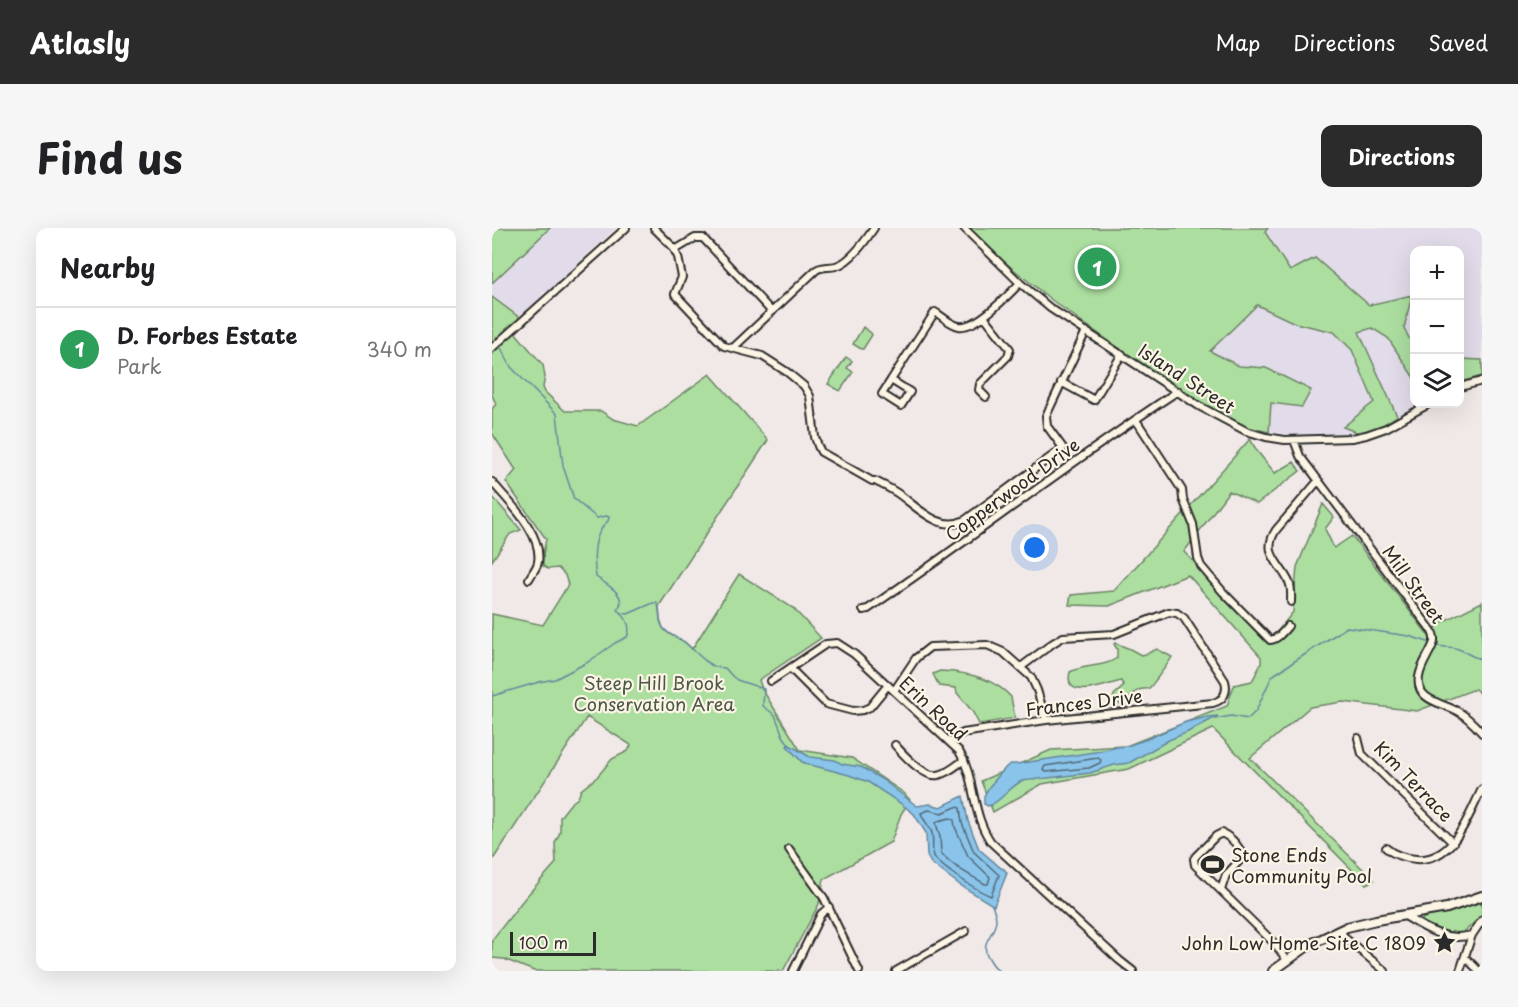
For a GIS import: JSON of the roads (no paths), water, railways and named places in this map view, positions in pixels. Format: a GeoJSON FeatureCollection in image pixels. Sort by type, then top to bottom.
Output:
{"type":"FeatureCollection","features":[{"type":"Feature","properties":{"kind":"main road"},"geometry":{"type":"LineString","coordinates":[[1274,971],[1310,945],[1340,930],[1363,923],[1448,908],[1482,896]]}},
{"type":"Feature","properties":{"kind":"street"},"geometry":{"type":"LineString","coordinates":[[495,345],[626,228]]}},
{"type":"Feature","properties":{"kind":"street"},"geometry":{"type":"LineString","coordinates":[[654,228],[675,250],[682,277],[675,294],[722,345],[762,356],[804,386],[810,396],[815,436],[821,452],[862,476],[898,493],[926,516],[950,524],[965,520],[1063,448],[1045,421],[1086,331]]}},
{"type":"Feature","properties":{"kind":"street"},"geometry":{"type":"LineString","coordinates":[[733,348],[816,270],[821,267],[838,266],[849,258],[874,228]]}},
{"type":"Feature","properties":{"kind":"street","name":"Island Street"},"geometry":{"type":"LineString","coordinates":[[964,228],[1020,283],[1050,308],[1208,411],[1246,431],[1266,437],[1294,440],[1352,438],[1386,428],[1422,408]]}},
{"type":"Feature","properties":{"kind":"street"},"geometry":{"type":"LineString","coordinates":[[675,250],[695,238],[703,238],[772,312]]}},
{"type":"Feature","properties":{"kind":"street"},"geometry":{"type":"LineString","coordinates":[[891,380],[910,392],[901,406],[882,393],[934,312],[961,327],[984,316],[1020,283]]}},
{"type":"Feature","properties":{"kind":"street"},"geometry":{"type":"LineString","coordinates":[[984,316],[1010,349],[1008,356],[980,384],[979,390],[986,397]]}},
{"type":"Feature","properties":{"kind":"street"},"geometry":{"type":"LineString","coordinates":[[1061,382],[1094,400],[1122,354]]}},
{"type":"Feature","properties":{"kind":"street"},"geometry":{"type":"LineString","coordinates":[[1464,386],[1482,381]]}},
{"type":"Feature","properties":{"kind":"street","name":"Copperwood Drive"},"geometry":{"type":"LineString","coordinates":[[863,609],[868,609],[940,560],[1178,392]]}},
{"type":"Feature","properties":{"kind":"street"},"geometry":{"type":"LineString","coordinates":[[1136,420],[1182,490],[1183,500],[1193,524],[1198,558],[1204,571],[1270,640],[1282,633],[1288,626]]}},
{"type":"Feature","properties":{"kind":"street","name":"Mill Street"},"geometry":{"type":"LineString","coordinates":[[1294,440],[1300,456],[1318,481],[1432,631],[1433,644],[1420,674],[1420,691],[1425,697],[1459,712],[1482,733]]}},
{"type":"Feature","properties":{"kind":"street"},"geometry":{"type":"LineString","coordinates":[[1291,602],[1289,583],[1272,555],[1270,543],[1276,530],[1318,481]]}},
{"type":"Feature","properties":{"kind":"street"},"geometry":{"type":"LineString","coordinates":[[492,482],[521,516],[537,547],[537,567],[529,579]]}},
{"type":"Feature","properties":{"kind":"street","name":"Frances Drive"},"geometry":{"type":"LineString","coordinates":[[951,743],[963,734],[1046,720],[1213,703],[1223,697],[1226,687],[1225,681],[1182,616],[1169,612],[1114,634],[1063,637],[1021,667]]}},
{"type":"Feature","properties":{"kind":"street","name":"Erin Road"},"geometry":{"type":"LineString","coordinates":[[771,681],[822,645],[837,643],[854,654],[959,751],[964,760],[979,821],[991,842],[1133,971]]}},
{"type":"Feature","properties":{"kind":"street"},"geometry":{"type":"LineString","coordinates":[[894,691],[916,658],[933,646],[987,645],[1000,650],[1033,680],[1046,720]]}},
{"type":"Feature","properties":{"kind":"street"},"geometry":{"type":"LineString","coordinates":[[790,668],[826,704],[853,711],[863,710],[870,706],[888,685]]}},
{"type":"Feature","properties":{"kind":"street","name":"Kim Terrace"},"geometry":{"type":"LineString","coordinates":[[1358,738],[1362,754],[1453,843]]}},
{"type":"Feature","properties":{"kind":"street"},"geometry":{"type":"LineString","coordinates":[[895,745],[905,757],[927,774],[942,774],[964,760]]}},
{"type":"Feature","properties":{"kind":"street"},"geometry":{"type":"LineString","coordinates":[[1386,848],[1393,854],[1409,858],[1431,858],[1439,855],[1453,843],[1482,789]]}},
{"type":"Feature","properties":{"kind":"street"},"geometry":{"type":"LineString","coordinates":[[1221,890],[1226,875],[1242,858],[1241,849],[1222,833],[1196,856],[1194,862],[1196,867],[1275,944],[1287,960]]}},
{"type":"Feature","properties":{"kind":"street"},"geometry":{"type":"LineString","coordinates":[[789,849],[829,907],[859,971]]}},
{"type":"Feature","properties":{"kind":"street"},"geometry":{"type":"LineString","coordinates":[[793,971],[821,914],[829,907]]}},
{"type":"Feature","properties":{"kind":"street"},"geometry":{"type":"LineString","coordinates":[[1405,916],[1438,934],[1454,937],[1472,935]]}},
{"type":"Feature","properties":{"kind":"street"},"geometry":{"type":"LineString","coordinates":[[1460,971],[1472,935],[1482,920]]}},
{"type":"Feature","properties":{"kind":"street"},"geometry":{"type":"LineString","coordinates":[[1340,930],[1345,938],[1385,971]]}},
{"type":"Feature","properties":{"kind":"street"},"geometry":{"type":"LineString","coordinates":[[896,971],[966,932]]}},
{"type":"Feature","properties":{"kind":"street"},"geometry":{"type":"LineString","coordinates":[[1464,957],[1479,971]]}},
{"type":"Feature","properties":{"kind":"street"},"geometry":{"type":"LineString","coordinates":[[1118,970],[1119,960]]}},
{"type":"Feature","properties":{"kind":"water"},"geometry":{"type":"Polygon","coordinates":[[[1218,716],[1129,763],[1090,773],[1022,781],[993,804],[988,806],[984,804],[984,796],[989,787],[1011,764],[1127,746],[1186,722],[1218,716]]]}},
{"type":"Feature","properties":{"kind":"water"},"geometry":{"type":"Polygon","coordinates":[[[788,744],[810,757],[835,760],[842,764],[861,767],[883,780],[917,806],[930,804],[941,807],[963,796],[968,821],[979,849],[1007,873],[994,906],[960,885],[931,863],[927,856],[926,833],[914,814],[868,782],[802,762],[787,746],[788,744]]]}},
{"type":"Feature","properties":{"kind":"waterway"},"geometry":{"type":"LineString","coordinates":[[492,696],[555,679],[588,662],[627,637],[629,629],[623,615],[617,610],[621,600],[619,595],[596,577],[594,562],[597,539],[609,517],[597,518],[574,499],[563,466],[557,414],[511,367],[500,346]]}},
{"type":"Feature","properties":{"kind":"waterway"},"geometry":{"type":"LineString","coordinates":[[621,613],[628,614],[657,603],[661,623],[666,631],[685,643],[711,665],[725,668],[737,680],[764,689],[763,706],[775,715],[783,736],[790,746]]}},
{"type":"Feature","properties":{"kind":"waterway"},"geometry":{"type":"LineString","coordinates":[[1215,719],[1231,716],[1248,719],[1256,711],[1272,676],[1347,627],[1409,636],[1431,643]]}},
{"type":"Feature","properties":{"kind":"waterway"},"geometry":{"type":"LineString","coordinates":[[1435,645],[1459,649],[1482,659]]}},
{"type":"Feature","properties":{"kind":"waterway"},"geometry":{"type":"LineString","coordinates":[[992,905],[996,917],[995,925],[985,948],[990,960],[999,971]]}},
{"type":"Feature","properties":{"kind":"place","name":"D. Forbes Estate"},"geometry":{"type":"Point","coordinates":[1097,267]}},
{"type":"Feature","properties":{"kind":"place","name":"Stone Ends Community Pool"},"geometry":{"type":"Point","coordinates":[1213,864]}},
{"type":"Feature","properties":{"kind":"place","name":"John Low Home Site C 1809"},"geometry":{"type":"Point","coordinates":[1444,942]}},
{"type":"Feature","properties":{"kind":"park label","name":"Steep Hill Brook Conservation Area"},"geometry":{"type":"Point","coordinates":[654,692]}}]}
